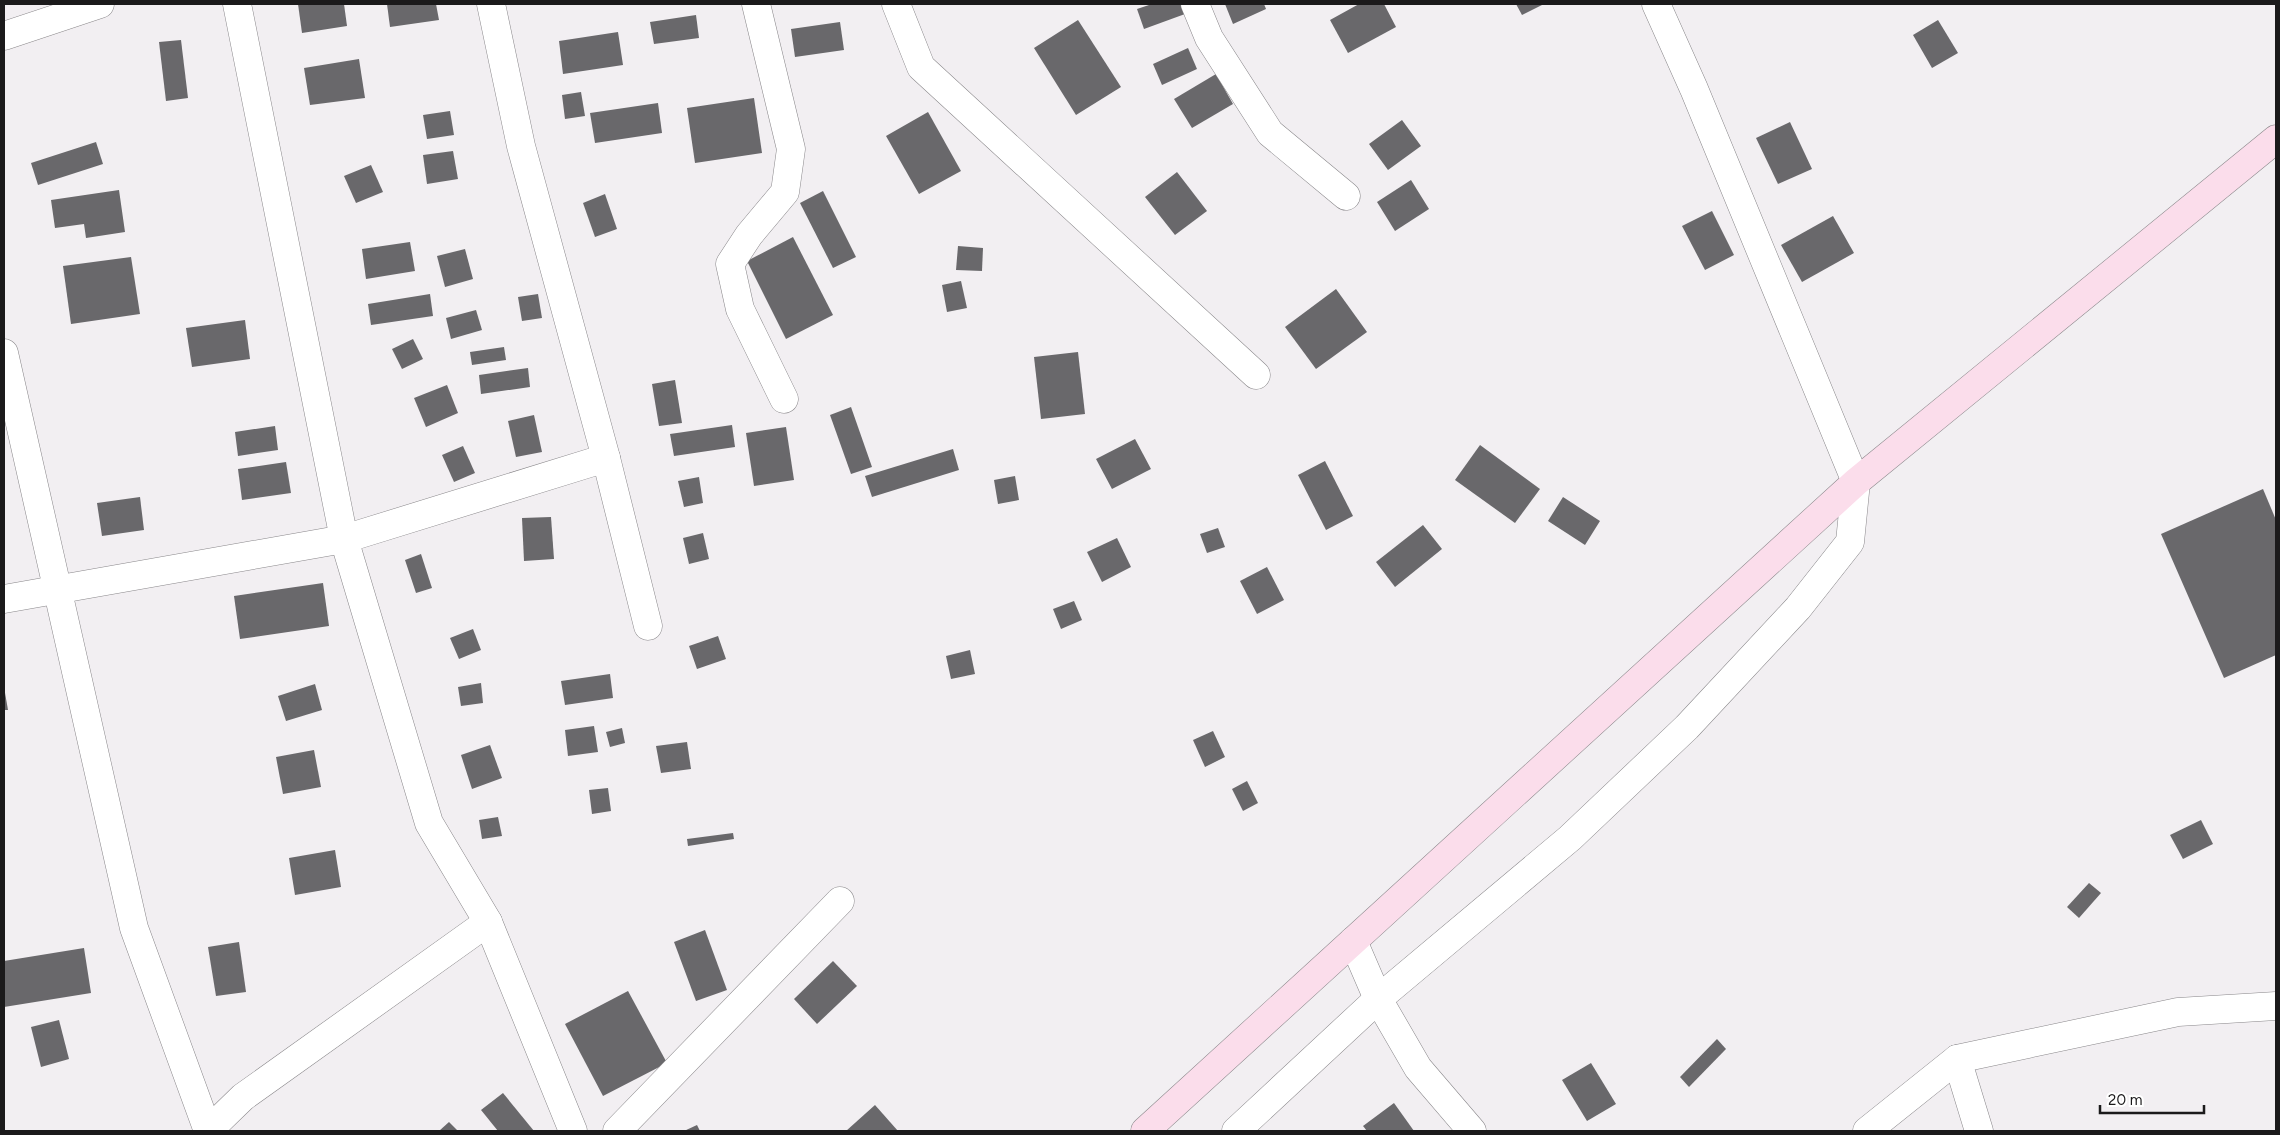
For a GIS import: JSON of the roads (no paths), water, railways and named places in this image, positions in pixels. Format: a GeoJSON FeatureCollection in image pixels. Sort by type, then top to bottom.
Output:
{"type":"FeatureCollection","features":[{"type":"Feature","properties":{"kind":"main road"},"geometry":{"type":"LineString","coordinates":[[1145,1131],[1856,482],[2276,139]]}},
{"type":"Feature","properties":{"kind":"street"},"geometry":{"type":"LineString","coordinates":[[4,36],[100,4]]}},
{"type":"Feature","properties":{"kind":"street"},"geometry":{"type":"LineString","coordinates":[[237,4],[344,539],[430,823],[488,922],[572,1131]]}},
{"type":"Feature","properties":{"kind":"street"},"geometry":{"type":"LineString","coordinates":[[492,4],[521,146],[606,458],[648,626]]}},
{"type":"Feature","properties":{"kind":"street"},"geometry":{"type":"LineString","coordinates":[[756,4],[791,149],[785,192],[749,234],[730,264],[740,309],[784,399]]}},
{"type":"Feature","properties":{"kind":"street"},"geometry":{"type":"LineString","coordinates":[[896,4],[921,68],[1256,375]]}},
{"type":"Feature","properties":{"kind":"street"},"geometry":{"type":"LineString","coordinates":[[1195,4],[1209,38],[1270,134],[1346,196]]}},
{"type":"Feature","properties":{"kind":"street"},"geometry":{"type":"LineString","coordinates":[[1236,1131],[1378,999],[1570,838],[1687,727],[1798,608],[1850,542],[1856,482],[1698,99],[1656,4]]}},
{"type":"Feature","properties":{"kind":"street"},"geometry":{"type":"LineString","coordinates":[[4,353],[134,928],[208,1131],[243,1098],[488,922]]}},
{"type":"Feature","properties":{"kind":"street"},"geometry":{"type":"LineString","coordinates":[[4,598],[344,539],[606,458]]}},
{"type":"Feature","properties":{"kind":"street"},"geometry":{"type":"LineString","coordinates":[[616,1131],[840,902]]}},
{"type":"Feature","properties":{"kind":"street"},"geometry":{"type":"LineString","coordinates":[[1353,941],[1378,999],[1418,1068],[1472,1131]]}},
{"type":"Feature","properties":{"kind":"street"},"geometry":{"type":"LineString","coordinates":[[1867,1131],[1957,1059],[2178,1012],[2276,1006]]}},
{"type":"Feature","properties":{"kind":"street"},"geometry":{"type":"LineString","coordinates":[[1957,1059],[1979,1131]]}}]}
